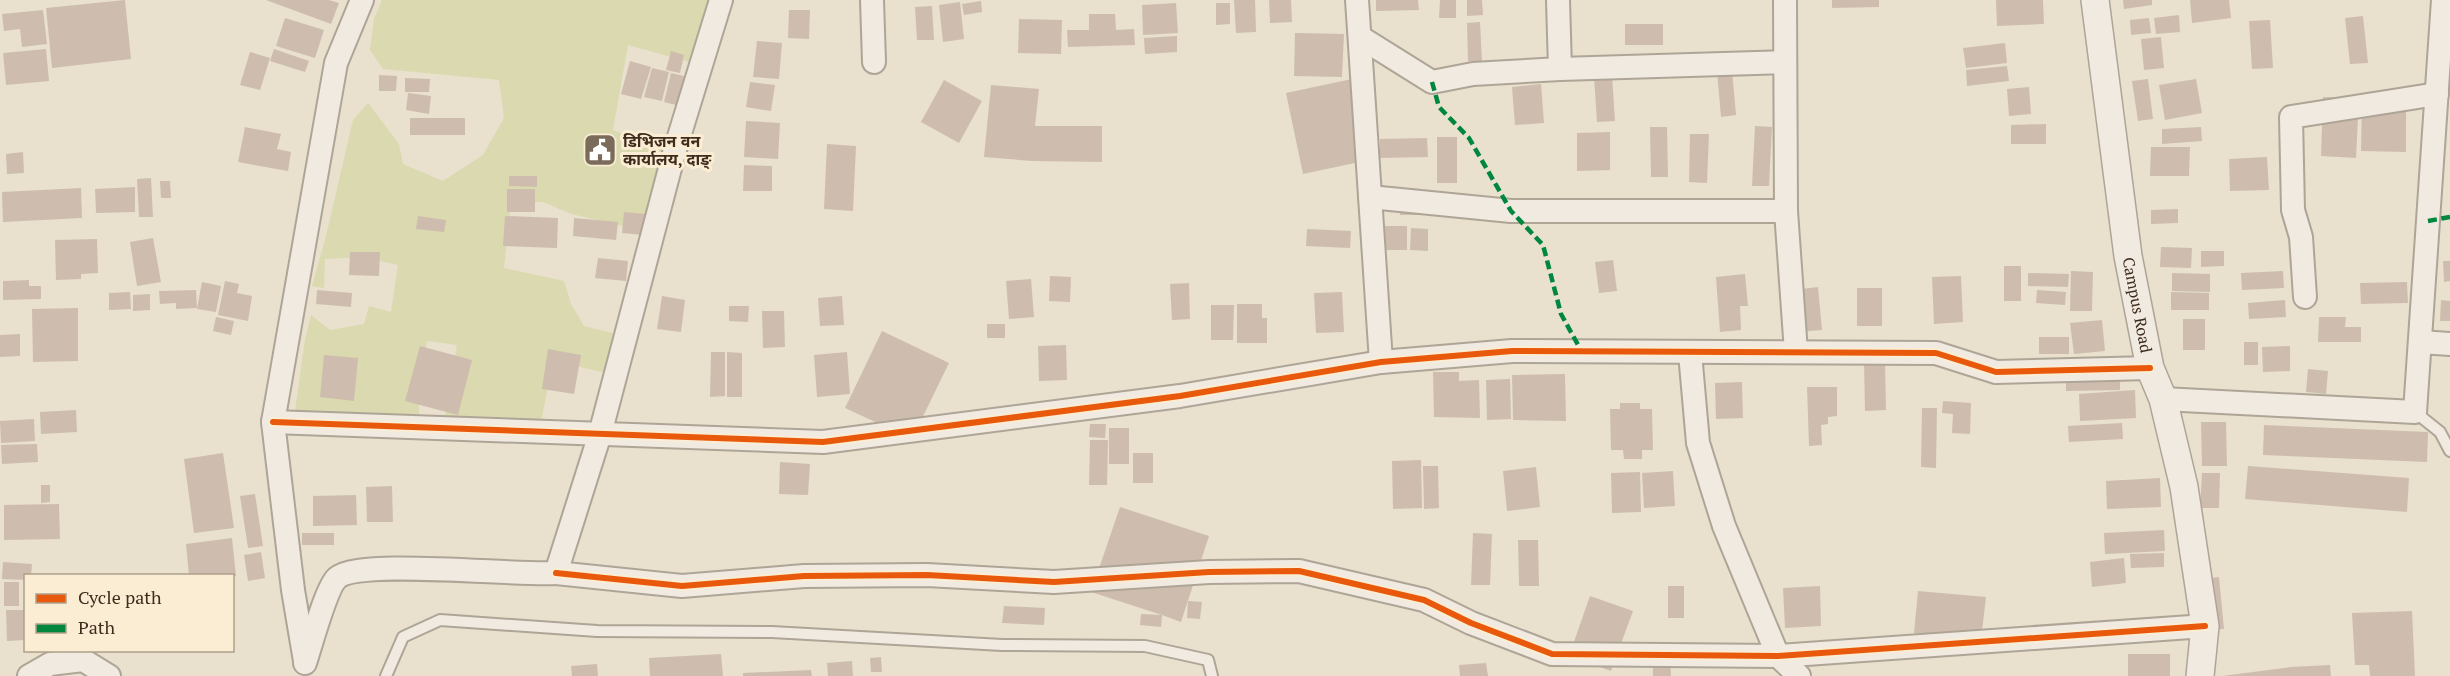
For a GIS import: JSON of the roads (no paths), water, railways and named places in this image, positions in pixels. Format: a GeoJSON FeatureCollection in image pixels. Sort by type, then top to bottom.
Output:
{"type":"FeatureCollection","features":[{"type":"Feature","properties":{"kind":"street"},"geometry":{"type":"LineString","coordinates":[[307,670],[293,590],[273,422],[336,63],[362,0]]}},
{"type":"Feature","properties":{"kind":"street"},"geometry":{"type":"LineString","coordinates":[[556,573],[600,434],[674,153],[721,0]]}},
{"type":"Feature","properties":{"kind":"street"},"geometry":{"type":"LineString","coordinates":[[872,0],[874,62]]}},
{"type":"Feature","properties":{"kind":"street"},"geometry":{"type":"LineString","coordinates":[[1357,0],[1381,362]]}},
{"type":"Feature","properties":{"kind":"street"},"geometry":{"type":"LineString","coordinates":[[1558,0],[1560,69]]}},
{"type":"Feature","properties":{"kind":"street"},"geometry":{"type":"LineString","coordinates":[[1785,0],[1786,211],[1797,352]]}},
{"type":"Feature","properties":{"kind":"street","name":"Campus Road"},"geometry":{"type":"LineString","coordinates":[[2095,0],[2128,256],[2150,369],[2163,399],[2184,487],[2205,626],[2200,676]]}},
{"type":"Feature","properties":{"kind":"street"},"geometry":{"type":"LineString","coordinates":[[2163,399],[2415,412],[2443,0]]}},
{"type":"Feature","properties":{"kind":"street"},"geometry":{"type":"LineString","coordinates":[[1360,38],[1432,82],[1473,74],[1560,69],[1785,62]]}},
{"type":"Feature","properties":{"kind":"street"},"geometry":{"type":"LineString","coordinates":[[2305,297],[2301,237],[2293,210],[2290,117],[2437,94]]}},
{"type":"Feature","properties":{"kind":"street"},"geometry":{"type":"LineString","coordinates":[[1370,197],[1510,211],[1786,211]]}},
{"type":"Feature","properties":{"kind":"street"},"geometry":{"type":"LineString","coordinates":[[2420,342],[2450,344]]}},
{"type":"Feature","properties":{"kind":"street"},"geometry":{"type":"LineString","coordinates":[[273,422],[823,442],[1180,396],[1381,362],[1512,351],[1936,353],[1996,372],[2150,369]]}},
{"type":"Feature","properties":{"kind":"street"},"geometry":{"type":"LineString","coordinates":[[1690,352],[1698,442],[1724,526],[1778,656],[1799,676]]}},
{"type":"Feature","properties":{"kind":"street"},"geometry":{"type":"LineString","coordinates":[[307,670],[329,587],[339,576],[352,570],[422,568],[532,575],[556,573],[682,586],[804,576],[927,575],[1054,582],[1209,572],[1299,571],[1424,600],[1471,622],[1552,654],[1778,656],[2205,626]]}},
{"type":"Feature","properties":{"kind":"street"},"geometry":{"type":"LineString","coordinates":[[29,676],[51,664],[83,660],[109,676]]}},
{"type":"Feature","properties":{"kind":"lane"},"geometry":{"type":"LineString","coordinates":[[2415,412],[2440,432],[2450,451]]}},
{"type":"Feature","properties":{"kind":"lane"},"geometry":{"type":"LineString","coordinates":[[386,676],[403,636],[440,620],[597,631],[772,632],[1002,645],[1145,646],[1208,660],[1212,676]]}},
{"type":"Feature","properties":{"kind":"place","name":"डिभिजन वन कार्यालय, दाङ्"},"geometry":{"type":"Point","coordinates":[600,150]}}]}
